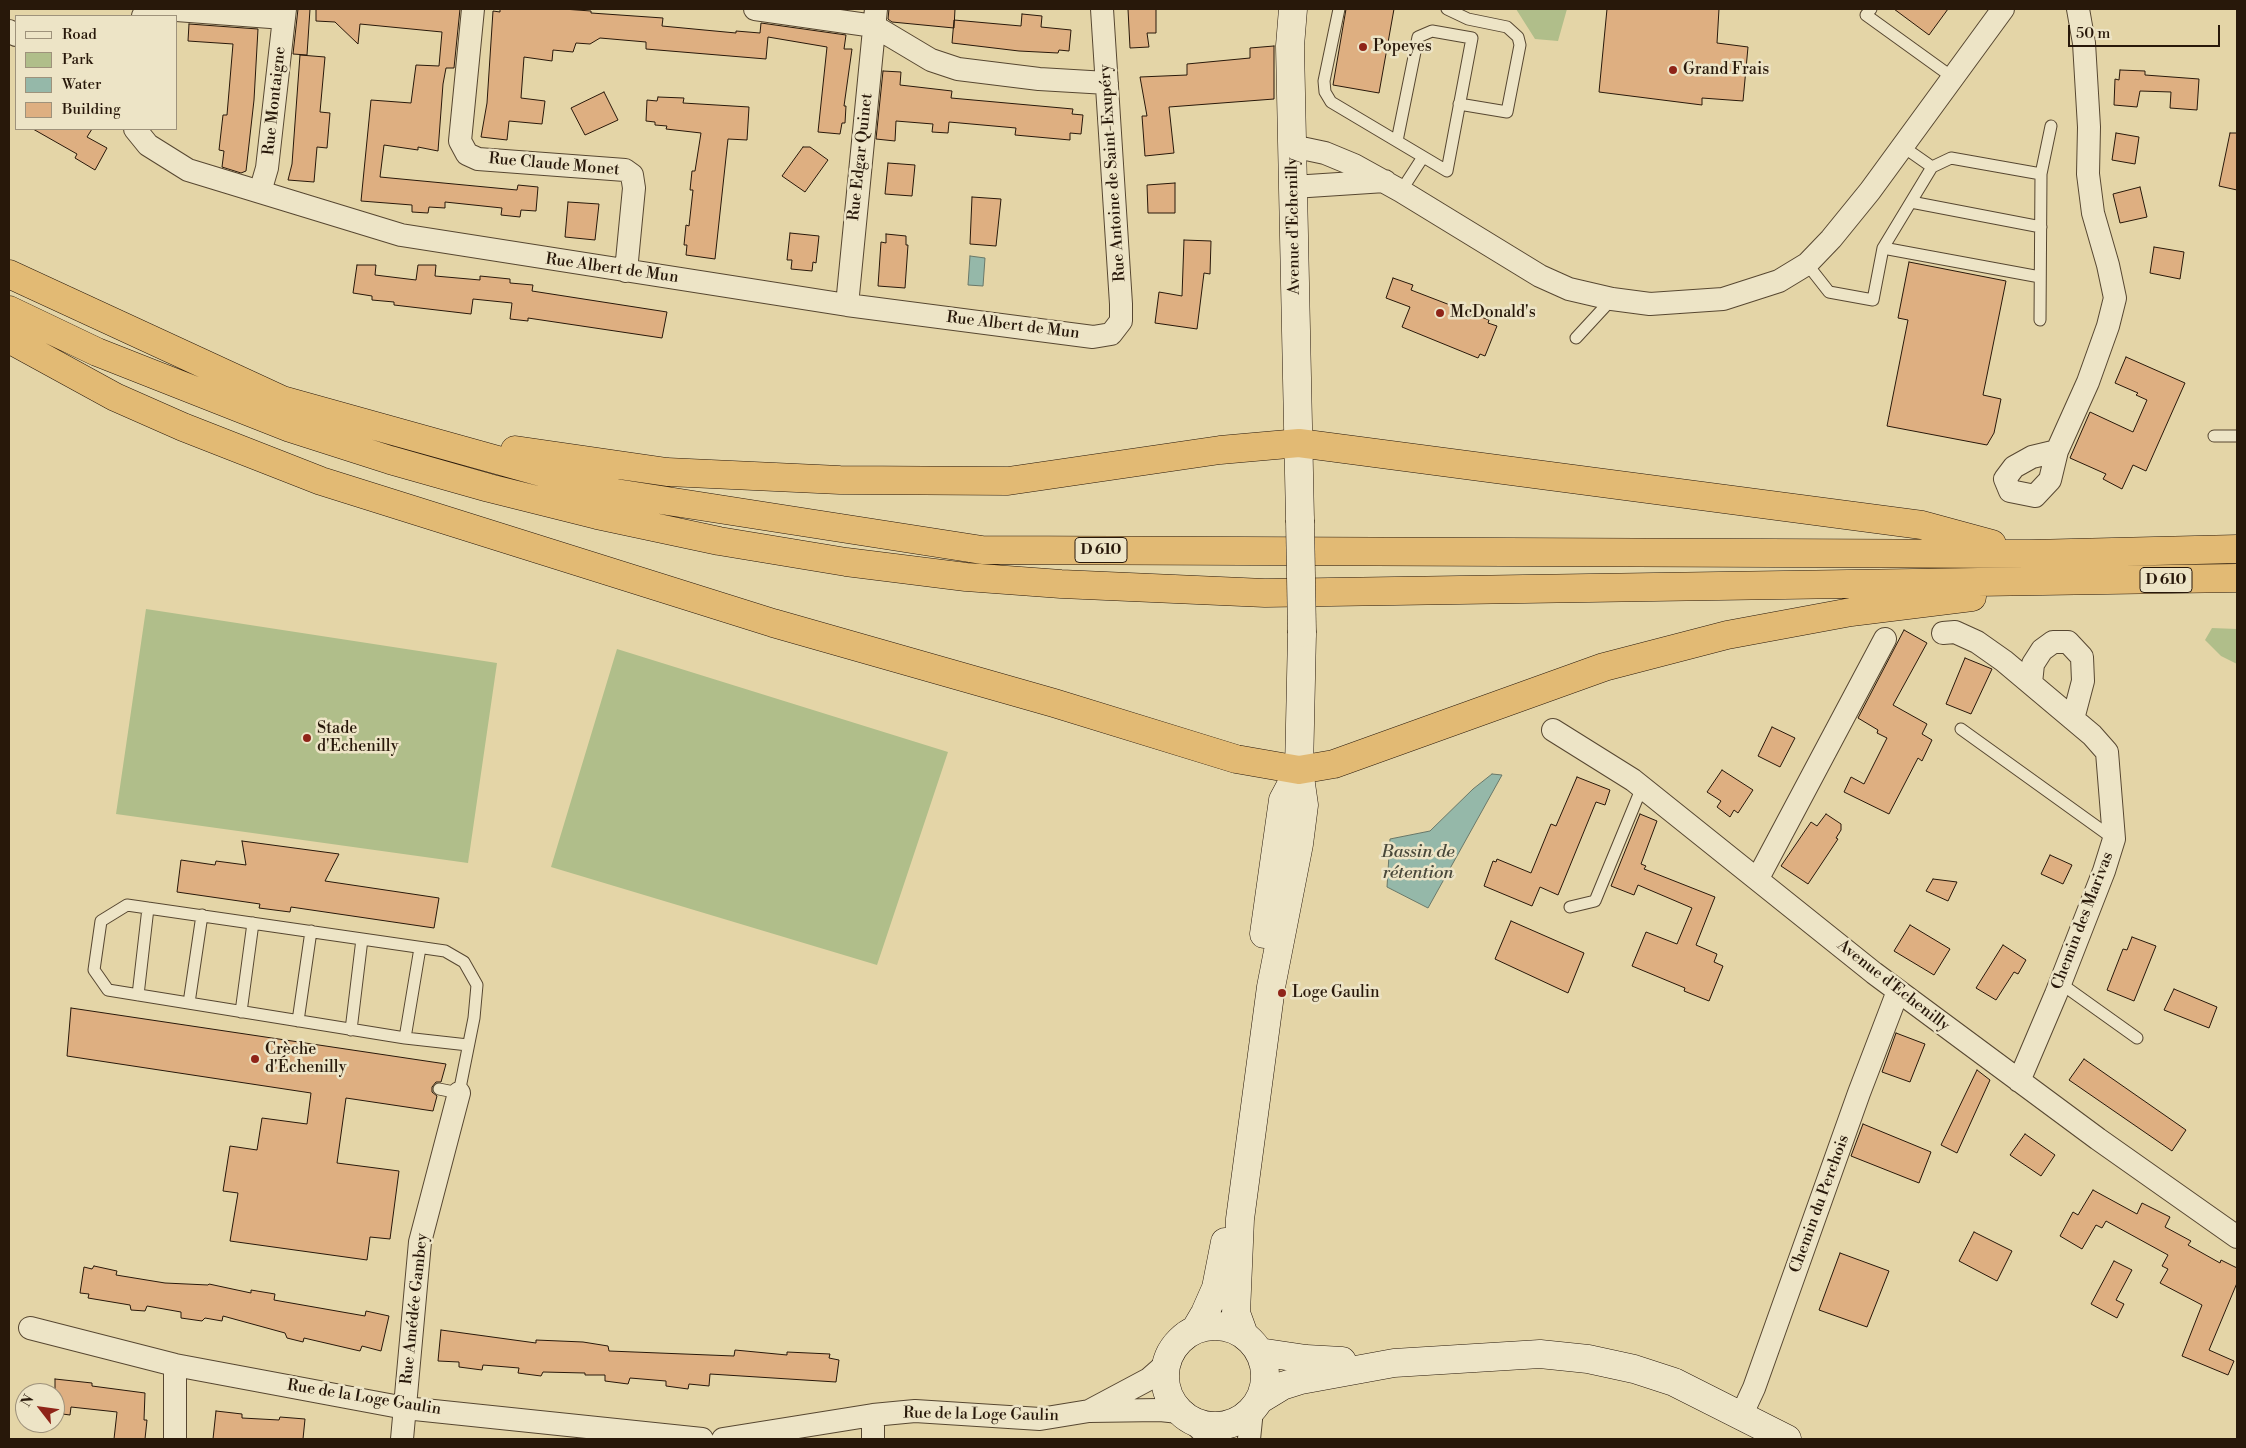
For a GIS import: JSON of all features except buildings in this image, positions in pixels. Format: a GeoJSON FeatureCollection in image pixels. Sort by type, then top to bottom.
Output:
{"type":"FeatureCollection","features":[{"type":"Feature","properties":{"kind":"highway","name":"D 610"},"geometry":{"type":"LineString","coordinates":[[9,274],[282,400],[616,493],[982,550],[2030,554],[2237,549]]}},
{"type":"Feature","properties":{"kind":"highway","name":"D 610"},"geometry":{"type":"LineString","coordinates":[[9,310],[98,352],[197,392],[290,428],[390,460],[597,516],[719,541],[846,562],[966,577],[1061,584],[1265,593],[2237,578]]}},
{"type":"Feature","properties":{"kind":"highway"},"geometry":{"type":"LineString","coordinates":[[9,339],[124,401],[240,451],[320,481],[772,623],[1054,703],[1236,759],[1299,770],[1334,764],[1604,667],[1727,635],[1851,612],[2095,580]]}},
{"type":"Feature","properties":{"kind":"highway"},"geometry":{"type":"LineString","coordinates":[[400,433],[667,472],[840,480],[1008,481],[1220,450],[1299,443],[1922,525],[2030,554]]}},
{"type":"Feature","properties":{"kind":"street"},"geometry":{"type":"LineString","coordinates":[[145,15],[157,9]]}},
{"type":"Feature","properties":{"kind":"street"},"geometry":{"type":"LineString","coordinates":[[163,9],[284,13]]}},
{"type":"Feature","properties":{"kind":"street","name":"Rue Claude Monet"},"geometry":{"type":"LineString","coordinates":[[472,9],[460,141],[467,154],[478,159],[625,170],[632,175],[634,188],[626,271]]}},
{"type":"Feature","properties":{"kind":"street"},"geometry":{"type":"LineString","coordinates":[[755,9],[875,17],[931,60],[958,70],[1039,79],[1107,82]]}},
{"type":"Feature","properties":{"kind":"street","name":"Rue Antoine de Saint-Exupéry"},"geometry":{"type":"LineString","coordinates":[[1102,9],[1122,304],[1121,322],[1111,334]]}},
{"type":"Feature","properties":{"kind":"street","name":"Avenue d'Echenilly"},"geometry":{"type":"LineString","coordinates":[[1251,1343],[1236,1313],[1240,1218],[1271,987],[1300,836],[1304,805],[1299,770],[1302,634],[1290,46],[1293,9]]}},
{"type":"Feature","properties":{"kind":"street"},"geometry":{"type":"LineString","coordinates":[[1292,146],[1325,153],[1354,165],[1393,186],[1540,276],[1569,289],[1612,299],[1668,304],[1723,299],[1779,281],[1807,264],[1831,239],[2002,9]]}},
{"type":"Feature","properties":{"kind":"street"},"geometry":{"type":"LineString","coordinates":[[2057,451],[2088,382],[2108,326],[2115,298],[2108,265],[2093,214],[2088,174],[2089,127],[2084,43],[2078,9]]}},
{"type":"Feature","properties":{"kind":"street","name":"Rue Montaigne"},"geometry":{"type":"LineString","coordinates":[[260,192],[267,168],[284,13]]}},
{"type":"Feature","properties":{"kind":"street","name":"Rue Edgar Quinet"},"geometry":{"type":"LineString","coordinates":[[847,305],[875,17]]}},
{"type":"Feature","properties":{"kind":"street","name":"Rue Albert de Mun"},"geometry":{"type":"LineString","coordinates":[[136,130],[148,145],[188,170],[401,236],[847,305],[1093,337],[1111,334]]}},
{"type":"Feature","properties":{"kind":"street"},"geometry":{"type":"LineString","coordinates":[[1293,187],[1393,186]]}},
{"type":"Feature","properties":{"kind":"street","name":"Chemin des Marivas"},"geometry":{"type":"LineString","coordinates":[[1943,633],[1955,632],[1977,642],[2004,661],[2092,734],[2107,752],[2114,839],[2104,871],[2019,1081]]}},
{"type":"Feature","properties":{"kind":"street"},"geometry":{"type":"LineString","coordinates":[[1758,878],[1885,639]]}},
{"type":"Feature","properties":{"kind":"street"},"geometry":{"type":"LineString","coordinates":[[2031,683],[2034,664],[2042,650],[2053,642],[2068,642],[2082,657],[2083,681],[2073,719]]}},
{"type":"Feature","properties":{"kind":"street","name":"Avenue d'Echenilly"},"geometry":{"type":"LineString","coordinates":[[1553,730],[1642,787],[1898,991],[2019,1081],[2237,1237]]}},
{"type":"Feature","properties":{"kind":"street"},"geometry":{"type":"LineString","coordinates":[[1195,1330],[1216,1288],[1222,1260],[1242,1126],[1265,927],[1283,800],[1299,770]]}},
{"type":"Feature","properties":{"kind":"street","name":"Chemin du Perchois"},"geometry":{"type":"LineString","coordinates":[[1741,1416],[1754,1388],[1856,1102],[1898,991]]}},
{"type":"Feature","properties":{"kind":"street","name":"Rue Amédée Gambey"},"geometry":{"type":"LineString","coordinates":[[402,1439],[420,1242],[449,1091]]}},
{"type":"Feature","properties":{"kind":"street"},"geometry":{"type":"LineString","coordinates":[[1394,1363],[1314,1377],[1282,1386],[1256,1405],[1242,1419],[1231,1424],[1205,1426],[1194,1424],[1167,1394],[1164,1382],[1166,1364],[1175,1345],[1184,1336],[1207,1326],[1220,1326],[1232,1329],[1251,1343],[1306,1359],[1394,1363],[1540,1354],[1588,1359],[1634,1369],[1674,1382],[1787,1439]]}},
{"type":"Feature","properties":{"kind":"street","name":"Rue de la Loge Gaulin"},"geometry":{"type":"LineString","coordinates":[[30,1328],[175,1365],[405,1408],[702,1439]]}},
{"type":"Feature","properties":{"kind":"street"},"geometry":{"type":"LineString","coordinates":[[1249,1439],[1256,1405],[1265,1376],[1264,1363],[1251,1343]]}},
{"type":"Feature","properties":{"kind":"street","name":"Rue de la Loge Gaulin"},"geometry":{"type":"LineString","coordinates":[[1089,1411],[1149,1379],[1166,1364]]}},
{"type":"Feature","properties":{"kind":"street"},"geometry":{"type":"LineString","coordinates":[[175,1365],[175,1439]]}},
{"type":"Feature","properties":{"kind":"street","name":"Rue de la Loge Gaulin"},"geometry":{"type":"LineString","coordinates":[[723,1439],[873,1415],[915,1411],[1040,1419],[1089,1411],[1160,1410],[1194,1424]]}},
{"type":"Feature","properties":{"kind":"street"},"geometry":{"type":"LineString","coordinates":[[873,1415],[873,1439]]}},
{"type":"Feature","properties":{"kind":"lane"},"geometry":{"type":"LineString","coordinates":[[1339,9],[1324,81],[1325,92],[1331,102],[1447,171],[1472,38],[1432,32],[1418,37],[1397,141]]}},
{"type":"Feature","properties":{"kind":"lane"},"geometry":{"type":"LineString","coordinates":[[1447,9],[1468,19],[1507,27],[1518,37],[1520,45],[1507,112],[1459,104]]}},
{"type":"Feature","properties":{"kind":"lane"},"geometry":{"type":"LineString","coordinates":[[1870,9],[1866,15],[1952,77]]}},
{"type":"Feature","properties":{"kind":"lane"},"geometry":{"type":"LineString","coordinates":[[2040,320],[2042,174],[2051,126]]}},
{"type":"Feature","properties":{"kind":"lane"},"geometry":{"type":"LineString","coordinates":[[1902,146],[1932,167]]}},
{"type":"Feature","properties":{"kind":"lane"},"geometry":{"type":"LineString","coordinates":[[1393,186],[1423,157]]}},
{"type":"Feature","properties":{"kind":"lane"},"geometry":{"type":"LineString","coordinates":[[1807,264],[1828,292],[1873,300],[1883,248],[1932,167],[1951,158],[2042,174]]}},
{"type":"Feature","properties":{"kind":"lane"},"geometry":{"type":"LineString","coordinates":[[1911,202],[2041,227]]}},
{"type":"Feature","properties":{"kind":"lane"},"geometry":{"type":"LineString","coordinates":[[1883,248],[2040,277]]}},
{"type":"Feature","properties":{"kind":"lane"},"geometry":{"type":"LineString","coordinates":[[1576,338],[1612,299]]}},
{"type":"Feature","properties":{"kind":"lane"},"geometry":{"type":"LineString","coordinates":[[2214,436],[2237,436]]}},
{"type":"Feature","properties":{"kind":"lane"},"geometry":{"type":"LineString","coordinates":[[1961,728],[2114,839]]}},
{"type":"Feature","properties":{"kind":"lane"},"geometry":{"type":"LineString","coordinates":[[1570,907],[1595,901],[1642,787]]}},
{"type":"Feature","properties":{"kind":"lane"},"geometry":{"type":"LineString","coordinates":[[449,1091],[468,1045],[474,1018],[476,985],[464,962],[445,951],[128,905],[101,922],[94,970],[108,990],[351,1030],[468,1045]]}},
{"type":"Feature","properties":{"kind":"lane"},"geometry":{"type":"LineString","coordinates":[[138,995],[148,908]]}},
{"type":"Feature","properties":{"kind":"lane"},"geometry":{"type":"LineString","coordinates":[[189,1003],[202,915]]}},
{"type":"Feature","properties":{"kind":"lane"},"geometry":{"type":"LineString","coordinates":[[241,1012],[254,923]]}},
{"type":"Feature","properties":{"kind":"lane"},"geometry":{"type":"LineString","coordinates":[[298,1021],[311,932]]}},
{"type":"Feature","properties":{"kind":"lane"},"geometry":{"type":"LineString","coordinates":[[351,1030],[362,939]]}},
{"type":"Feature","properties":{"kind":"lane"},"geometry":{"type":"LineString","coordinates":[[405,1038],[420,948]]}},
{"type":"Feature","properties":{"kind":"lane"},"geometry":{"type":"LineString","coordinates":[[2060,983],[2137,1038]]}},
{"type":"Feature","properties":{"kind":"green space"},"geometry":{"type":"Polygon","coordinates":[[[1516,9],[1567,9],[1558,41],[1535,39],[1516,9]]]}},
{"type":"Feature","properties":{"kind":"green space","name":"Stade d'Echenilly"},"geometry":{"type":"Polygon","coordinates":[[[146,609],[497,663],[468,863],[116,814],[146,609]]]}},
{"type":"Feature","properties":{"kind":"green space"},"geometry":{"type":"Polygon","coordinates":[[[2212,628],[2237,629],[2237,664],[2221,656],[2205,640],[2212,628]]]}},
{"type":"Feature","properties":{"kind":"green space"},"geometry":{"type":"Polygon","coordinates":[[[617,649],[948,752],[877,965],[551,867],[617,649]]]}},
{"type":"Feature","properties":{"kind":"water"},"geometry":{"type":"Polygon","coordinates":[[[970,256],[985,258],[983,286],[968,285],[970,256]]]}},
{"type":"Feature","properties":{"kind":"water","name":"Bassin de rétention"},"geometry":{"type":"Polygon","coordinates":[[[1492,774],[1502,775],[1428,908],[1387,887],[1390,839],[1430,831],[1473,789],[1492,774]]]}},
{"type":"Feature","properties":{"kind":"place","name":"Popeyes"},"geometry":{"type":"Point","coordinates":[1363,47]}},
{"type":"Feature","properties":{"kind":"place","name":"Grand Frais"},"geometry":{"type":"Point","coordinates":[1673,70]}},
{"type":"Feature","properties":{"kind":"place","name":"McDonald's"},"geometry":{"type":"Point","coordinates":[1440,313]}},
{"type":"Feature","properties":{"kind":"place","name":"Stade d'Echenilly"},"geometry":{"type":"Point","coordinates":[307,738]}},
{"type":"Feature","properties":{"kind":"place","name":"Loge Gaulin"},"geometry":{"type":"Point","coordinates":[1282,993]}},
{"type":"Feature","properties":{"kind":"place","name":"Crèche d'Échenilly"},"geometry":{"type":"Point","coordinates":[255,1059]}}]}
